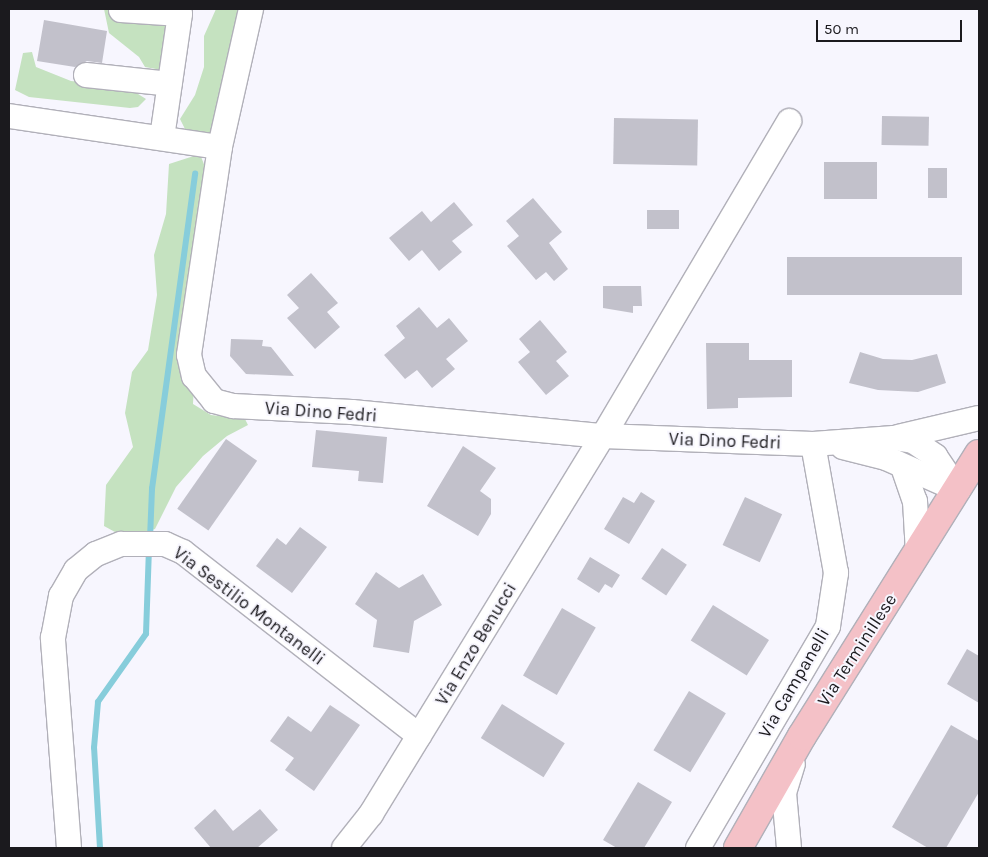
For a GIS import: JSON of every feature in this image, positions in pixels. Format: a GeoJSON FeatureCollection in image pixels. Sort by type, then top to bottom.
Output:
{"type":"FeatureCollection","features":[{"type":"Feature","properties":{"kind":"main road","name":"Via Terminillese"},"geometry":{"type":"LineString","coordinates":[[738,848],[802,736],[979,454]]}},
{"type":"Feature","properties":{"kind":"street","name":"Via Dino Fedri"},"geometry":{"type":"LineString","coordinates":[[251,9],[220,147],[189,355],[194,376],[214,401],[233,406],[352,412],[603,436],[823,444],[886,458],[958,490]]}},
{"type":"Feature","properties":{"kind":"street"},"geometry":{"type":"LineString","coordinates":[[121,10],[180,14],[162,138]]}},
{"type":"Feature","properties":{"kind":"street"},"geometry":{"type":"LineString","coordinates":[[86,74],[170,84]]}},
{"type":"Feature","properties":{"kind":"street"},"geometry":{"type":"LineString","coordinates":[[9,116],[220,147]]}},
{"type":"Feature","properties":{"kind":"street","name":"Via Enzo Benucci"},"geometry":{"type":"LineString","coordinates":[[344,848],[419,736],[603,436],[789,121]]}},
{"type":"Feature","properties":{"kind":"street","name":"Via Dino Fedri"},"geometry":{"type":"LineString","coordinates":[[894,438],[979,418]]}},
{"type":"Feature","properties":{"kind":"street","name":"Via Dino Fedri"},"geometry":{"type":"LineString","coordinates":[[823,444],[856,438],[894,438],[913,441],[936,456],[958,490]]}},
{"type":"Feature","properties":{"kind":"street","name":"Via Campanelli"},"geometry":{"type":"LineString","coordinates":[[698,848],[828,626],[836,573],[823,444]]}},
{"type":"Feature","properties":{"kind":"street"},"geometry":{"type":"LineString","coordinates":[[903,467],[915,501],[918,553]]}},
{"type":"Feature","properties":{"kind":"street","name":"Via Sestilio Montanelli"},"geometry":{"type":"LineString","coordinates":[[69,848],[53,638],[61,596],[76,570],[96,554],[121,544],[165,544],[183,552],[419,736]]}},
{"type":"Feature","properties":{"kind":"street"},"geometry":{"type":"LineString","coordinates":[[789,848],[784,792],[802,736]]}},
{"type":"Feature","properties":{"kind":"green space"},"geometry":{"type":"Polygon","coordinates":[[[104,9],[180,9],[167,71],[145,67],[139,57],[109,33],[104,9]]]}},
{"type":"Feature","properties":{"kind":"green space"},"geometry":{"type":"Polygon","coordinates":[[[216,9],[245,9],[220,134],[187,133],[180,119],[195,95],[204,67],[204,36],[216,9]]]}},
{"type":"Feature","properties":{"kind":"green space"},"geometry":{"type":"Polygon","coordinates":[[[32,52],[36,67],[71,81],[127,87],[146,99],[138,107],[130,108],[29,97],[15,90],[23,53],[32,52]]]}},
{"type":"Feature","properties":{"kind":"green space"},"geometry":{"type":"Polygon","coordinates":[[[200,154],[205,167],[193,404],[211,415],[245,419],[248,425],[227,436],[203,456],[176,487],[155,529],[126,538],[104,526],[106,485],[133,447],[125,413],[132,372],[148,350],[157,295],[154,255],[166,214],[169,164],[200,154]]]}},
{"type":"Feature","properties":{"kind":"building"},"geometry":{"type":"Polygon","coordinates":[[[44,20],[107,31],[102,63],[87,61],[75,67],[37,61],[44,20]]]}},
{"type":"Feature","properties":{"kind":"building"},"geometry":{"type":"Polygon","coordinates":[[[882,116],[929,117],[928,146],[881,145],[882,116]]]}},
{"type":"Feature","properties":{"kind":"building"},"geometry":{"type":"Polygon","coordinates":[[[614,118],[698,119],[697,165],[613,164],[614,118]]]}},
{"type":"Feature","properties":{"kind":"building"},"geometry":{"type":"Polygon","coordinates":[[[824,162],[877,162],[877,199],[824,199],[824,162]]]}},
{"type":"Feature","properties":{"kind":"building"},"geometry":{"type":"Polygon","coordinates":[[[928,168],[947,168],[947,198],[928,198],[928,168]]]}},
{"type":"Feature","properties":{"kind":"building"},"geometry":{"type":"Polygon","coordinates":[[[533,198],[562,232],[549,243],[568,269],[554,281],[546,272],[536,280],[507,246],[519,236],[506,221],[533,198]]]}},
{"type":"Feature","properties":{"kind":"building"},"geometry":{"type":"Polygon","coordinates":[[[454,202],[473,225],[452,241],[462,252],[439,271],[422,250],[409,261],[389,238],[422,211],[431,222],[454,202]]]}},
{"type":"Feature","properties":{"kind":"building"},"geometry":{"type":"Polygon","coordinates":[[[647,210],[679,210],[679,229],[647,229],[647,210]]]}},
{"type":"Feature","properties":{"kind":"building"},"geometry":{"type":"Polygon","coordinates":[[[787,257],[962,257],[962,295],[787,295],[787,257]]]}},
{"type":"Feature","properties":{"kind":"building"},"geometry":{"type":"Polygon","coordinates":[[[311,273],[338,303],[327,312],[340,327],[315,349],[287,318],[299,308],[287,295],[311,273]]]}},
{"type":"Feature","properties":{"kind":"building"},"geometry":{"type":"Polygon","coordinates":[[[603,286],[641,286],[642,306],[633,306],[633,313],[603,308],[603,286]]]}},
{"type":"Feature","properties":{"kind":"building"},"geometry":{"type":"Polygon","coordinates":[[[419,307],[437,328],[449,318],[468,341],[446,359],[455,369],[432,388],[417,370],[405,379],[384,355],[405,338],[396,326],[419,307]]]}},
{"type":"Feature","properties":{"kind":"building"},"geometry":{"type":"Polygon","coordinates":[[[540,320],[567,352],[556,361],[569,376],[546,395],[518,362],[530,352],[519,339],[540,320]]]}},
{"type":"Feature","properties":{"kind":"building"},"geometry":{"type":"Polygon","coordinates":[[[231,339],[263,340],[262,346],[271,347],[294,376],[246,374],[230,356],[231,339]]]}},
{"type":"Feature","properties":{"kind":"building"},"geometry":{"type":"Polygon","coordinates":[[[706,343],[749,343],[749,360],[792,360],[792,397],[738,398],[738,408],[707,409],[706,343]]]}},
{"type":"Feature","properties":{"kind":"building"},"geometry":{"type":"Polygon","coordinates":[[[860,352],[883,359],[912,360],[937,354],[946,383],[918,392],[878,390],[849,383],[860,352]]]}},
{"type":"Feature","properties":{"kind":"building"},"geometry":{"type":"Polygon","coordinates":[[[316,430],[387,437],[383,483],[358,481],[359,471],[312,467],[316,430]]]}},
{"type":"Feature","properties":{"kind":"building"},"geometry":{"type":"Polygon","coordinates":[[[226,439],[257,461],[208,530],[177,509],[226,439]]]}},
{"type":"Feature","properties":{"kind":"building"},"geometry":{"type":"Polygon","coordinates":[[[463,446],[496,468],[480,491],[491,499],[491,514],[478,536],[427,506],[463,446]]]}},
{"type":"Feature","properties":{"kind":"building"},"geometry":{"type":"Polygon","coordinates":[[[641,492],[655,501],[629,544],[604,529],[623,497],[634,503],[641,492]]]}},
{"type":"Feature","properties":{"kind":"building"},"geometry":{"type":"Polygon","coordinates":[[[745,497],[782,514],[760,562],[723,545],[745,497]]]}},
{"type":"Feature","properties":{"kind":"building"},"geometry":{"type":"Polygon","coordinates":[[[300,527],[327,547],[292,593],[256,566],[277,538],[286,545],[300,527]]]}},
{"type":"Feature","properties":{"kind":"building"},"geometry":{"type":"Polygon","coordinates":[[[662,548],[687,565],[666,595],[641,579],[662,548]]]}},
{"type":"Feature","properties":{"kind":"building"},"geometry":{"type":"Polygon","coordinates":[[[590,557],[620,575],[612,588],[605,584],[599,593],[577,579],[590,557]]]}},
{"type":"Feature","properties":{"kind":"building"},"geometry":{"type":"Polygon","coordinates":[[[376,572],[399,588],[423,574],[442,605],[414,621],[409,653],[373,647],[377,620],[355,604],[376,572]]]}},
{"type":"Feature","properties":{"kind":"building"},"geometry":{"type":"Polygon","coordinates":[[[713,605],[769,640],[747,676],[691,641],[713,605]]]}},
{"type":"Feature","properties":{"kind":"building"},"geometry":{"type":"Polygon","coordinates":[[[562,608],[596,628],[557,695],[523,676],[562,608]]]}},
{"type":"Feature","properties":{"kind":"building"},"geometry":{"type":"Polygon","coordinates":[[[967,649],[979,656],[979,703],[947,684],[967,649]]]}},
{"type":"Feature","properties":{"kind":"building"},"geometry":{"type":"Polygon","coordinates":[[[689,691],[726,713],[690,772],[653,750],[689,691]]]}},
{"type":"Feature","properties":{"kind":"building"},"geometry":{"type":"Polygon","coordinates":[[[502,704],[565,743],[544,777],[481,738],[502,704]]]}},
{"type":"Feature","properties":{"kind":"building"},"geometry":{"type":"Polygon","coordinates":[[[330,705],[360,725],[314,791],[285,770],[294,758],[270,741],[288,716],[311,732],[330,705]]]}},
{"type":"Feature","properties":{"kind":"building"},"geometry":{"type":"Polygon","coordinates":[[[951,725],[979,741],[979,792],[946,848],[928,848],[892,827],[951,725]]]}},
{"type":"Feature","properties":{"kind":"building"},"geometry":{"type":"Polygon","coordinates":[[[638,782],[672,802],[644,848],[617,848],[603,840],[638,782]]]}},
{"type":"Feature","properties":{"kind":"building"},"geometry":{"type":"Polygon","coordinates":[[[215,809],[233,831],[260,809],[278,830],[257,848],[211,848],[194,828],[215,809]]]}},
{"type":"Feature","properties":{"kind":"waterway"},"geometry":{"type":"LineString","coordinates":[[150,539],[152,489],[195,174]]}},
{"type":"Feature","properties":{"kind":"waterway"},"geometry":{"type":"LineString","coordinates":[[100,848],[94,748],[98,702],[146,634],[149,550]]}}]}
